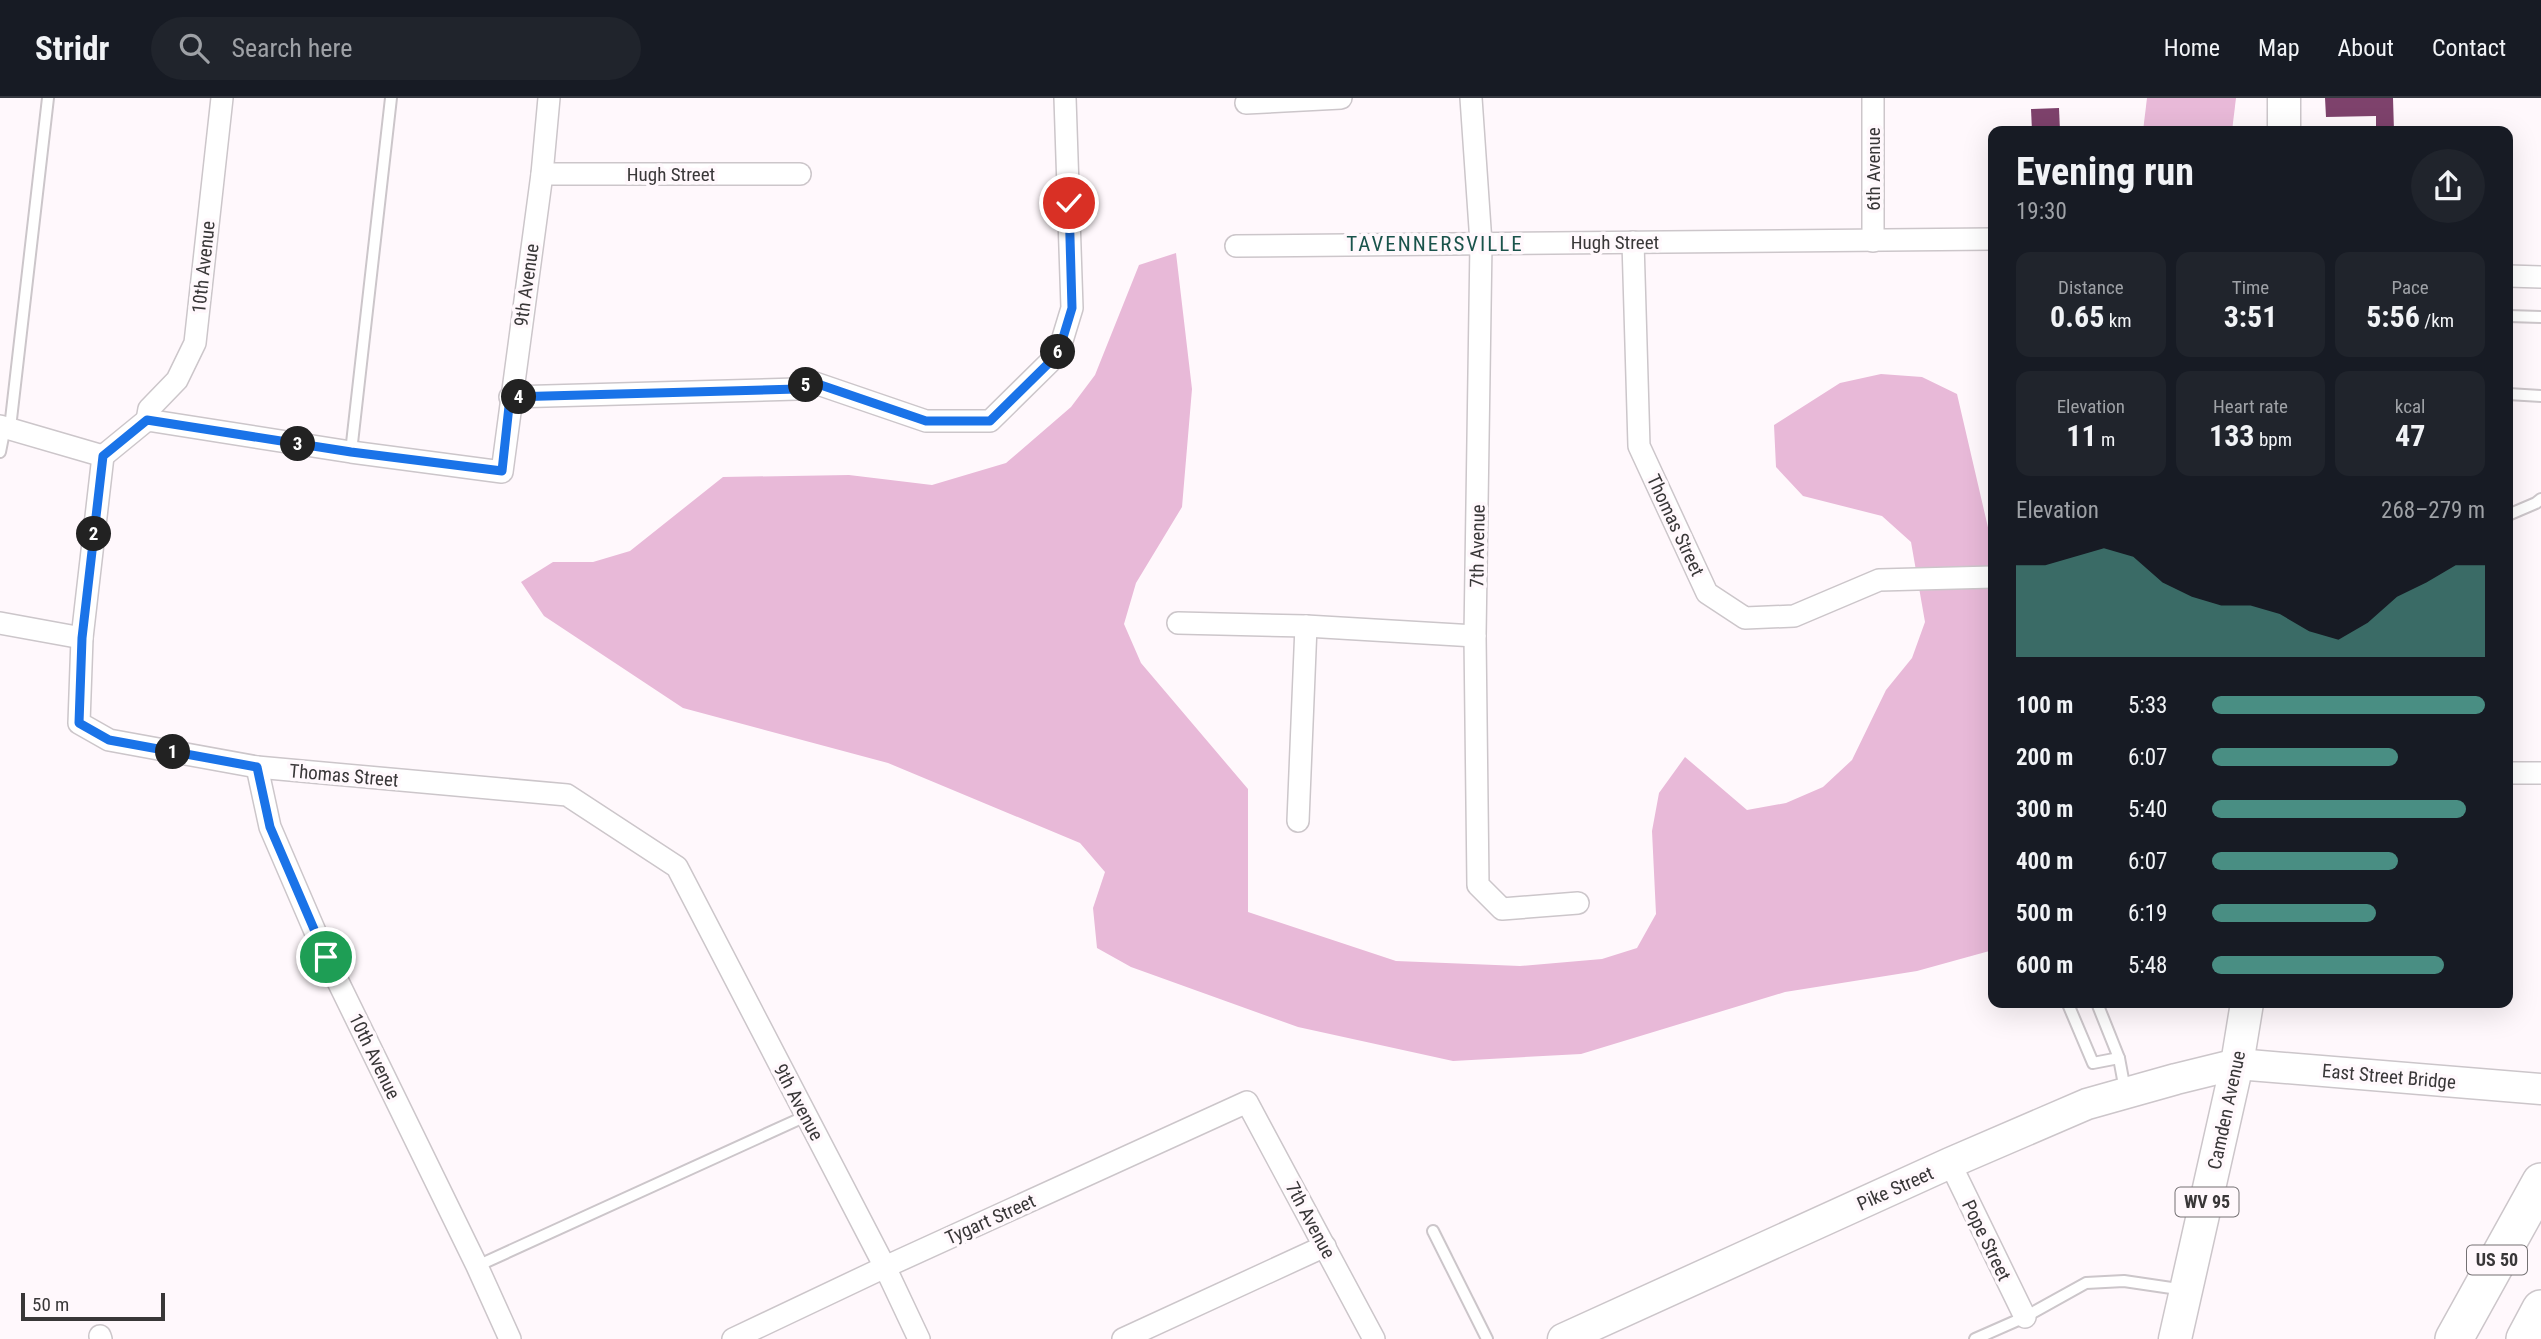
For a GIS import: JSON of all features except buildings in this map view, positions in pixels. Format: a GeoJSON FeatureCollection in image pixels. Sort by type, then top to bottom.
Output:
{"type":"FeatureCollection","features":[{"type":"Feature","properties":{"kind":"highway","name":"US 50"},"geometry":{"type":"LineString","coordinates":[[2454,1339],[2541,1182]]}},
{"type":"Feature","properties":{"kind":"highway"},"geometry":{"type":"LineString","coordinates":[[2525,1339],[2541,1309]]}},
{"type":"Feature","properties":{"kind":"main road"},"geometry":{"type":"LineString","coordinates":[[2284,98],[2284,126]]}},
{"type":"Feature","properties":{"kind":"main road","name":"Camden Avenue"},"geometry":{"type":"LineString","coordinates":[[2175,1339],[2237,1064],[2246,1008]]}},
{"type":"Feature","properties":{"kind":"main road","name":"East Street Bridge"},"geometry":{"type":"LineString","coordinates":[[2237,1064],[2541,1088]]}},
{"type":"Feature","properties":{"kind":"main road","name":"Pike Street"},"geometry":{"type":"LineString","coordinates":[[1574,1337],[1950,1163],[2087,1104],[2237,1064]]}},
{"type":"Feature","properties":{"kind":"street","name":"10th Avenue"},"geometry":{"type":"LineString","coordinates":[[103,456],[147,420],[149,410],[177,380],[194,343],[222,98]]}},
{"type":"Feature","properties":{"kind":"street","name":"9th Avenue"},"geometry":{"type":"LineString","coordinates":[[351,452],[502,471],[542,174],[549,98]]}},
{"type":"Feature","properties":{"kind":"street"},"geometry":{"type":"LineString","coordinates":[[510,397],[797,389],[812,382],[926,421],[990,421],[1058,354],[1072,308],[1065,98]]}},
{"type":"Feature","properties":{"kind":"street"},"geometry":{"type":"LineString","coordinates":[[1246,103],[1342,98]]}},
{"type":"Feature","properties":{"kind":"street","name":"7th Avenue"},"geometry":{"type":"LineString","coordinates":[[1471,98],[1481,243],[1475,636],[1478,885],[1502,909],[1578,903]]}},
{"type":"Feature","properties":{"kind":"street","name":"6th Avenue"},"geometry":{"type":"LineString","coordinates":[[1873,98],[1873,241]]}},
{"type":"Feature","properties":{"kind":"street","name":"Hugh Street"},"geometry":{"type":"LineString","coordinates":[[542,174],[800,174]]}},
{"type":"Feature","properties":{"kind":"street","name":"Hugh Street"},"geometry":{"type":"LineString","coordinates":[[1237,246],[1988,239]]}},
{"type":"Feature","properties":{"kind":"street","name":"Thomas Street"},"geometry":{"type":"LineString","coordinates":[[1633,242],[1639,446],[1707,593],[1745,618],[1769,617],[1794,615],[1879,580],[1988,577]]}},
{"type":"Feature","properties":{"kind":"street"},"geometry":{"type":"LineString","coordinates":[[2513,276],[2541,277]]}},
{"type":"Feature","properties":{"kind":"street"},"geometry":{"type":"LineString","coordinates":[[147,420],[351,452]]}},
{"type":"Feature","properties":{"kind":"street"},"geometry":{"type":"LineString","coordinates":[[0,623],[82,638],[103,456],[5,427]]}},
{"type":"Feature","properties":{"kind":"street"},"geometry":{"type":"LineString","coordinates":[[1178,623],[1306,626],[1475,636]]}},
{"type":"Feature","properties":{"kind":"street"},"geometry":{"type":"LineString","coordinates":[[1298,821],[1306,626]]}},
{"type":"Feature","properties":{"kind":"street","name":"Thomas Street"},"geometry":{"type":"LineString","coordinates":[[82,638],[79,723],[109,740],[257,767],[567,795],[677,867]]}},
{"type":"Feature","properties":{"kind":"street","name":"10th Avenue"},"geometry":{"type":"LineString","coordinates":[[257,767],[270,827],[326,957],[510,1339]]}},
{"type":"Feature","properties":{"kind":"street"},"geometry":{"type":"LineString","coordinates":[[2513,773],[2541,773]]}},
{"type":"Feature","properties":{"kind":"street","name":"9th Avenue"},"geometry":{"type":"LineString","coordinates":[[677,867],[885,1267],[919,1339]]}},
{"type":"Feature","properties":{"kind":"street","name":"7th Avenue"},"geometry":{"type":"LineString","coordinates":[[1247,1102],[1374,1339]]}},
{"type":"Feature","properties":{"kind":"street","name":"Tygart Street"},"geometry":{"type":"LineString","coordinates":[[733,1339],[1247,1102]]}},
{"type":"Feature","properties":{"kind":"street","name":"Pope Street"},"geometry":{"type":"LineString","coordinates":[[1950,1163],[2025,1317]]}},
{"type":"Feature","properties":{"kind":"street"},"geometry":{"type":"LineString","coordinates":[[1123,1339],[1325,1246]]}},
{"type":"Feature","properties":{"kind":"lane"},"geometry":{"type":"LineString","coordinates":[[0,452],[48,98]]}},
{"type":"Feature","properties":{"kind":"lane"},"geometry":{"type":"LineString","coordinates":[[351,452],[391,98]]}},
{"type":"Feature","properties":{"kind":"lane"},"geometry":{"type":"LineString","coordinates":[[2513,316],[2541,317]]}},
{"type":"Feature","properties":{"kind":"lane"},"geometry":{"type":"LineString","coordinates":[[2513,394],[2541,396]]}},
{"type":"Feature","properties":{"kind":"lane"},"geometry":{"type":"LineString","coordinates":[[2513,513],[2541,499]]}},
{"type":"Feature","properties":{"kind":"lane"},"geometry":{"type":"LineString","coordinates":[[2070,1008],[2093,1063],[2119,1058]]}},
{"type":"Feature","properties":{"kind":"lane"},"geometry":{"type":"LineString","coordinates":[[2099,1008],[2119,1058],[2125,1093]]}},
{"type":"Feature","properties":{"kind":"lane"},"geometry":{"type":"LineString","coordinates":[[477,1266],[806,1116]]}},
{"type":"Feature","properties":{"kind":"lane"},"geometry":{"type":"LineString","coordinates":[[1433,1231],[1486,1339]]}},
{"type":"Feature","properties":{"kind":"lane"},"geometry":{"type":"LineString","coordinates":[[1975,1339],[2025,1317],[2086,1283],[2123,1281],[2188,1290]]}},
{"type":"Feature","properties":{"kind":"shaded area"},"geometry":{"type":"Polygon","coordinates":[[[2147,98],[2236,98],[2233,126],[2144,126],[2147,98]]]}},
{"type":"Feature","properties":{"kind":"shaded area"},"geometry":{"type":"Polygon","coordinates":[[[1176,253],[1192,389],[1182,507],[1136,583],[1124,624],[1141,663],[1248,789],[1248,912],[1396,961],[1520,966],[1602,959],[1637,948],[1656,914],[1652,831],[1659,793],[1685,757],[1747,810],[1786,803],[1823,787],[1852,760],[1886,690],[1912,658],[1925,622],[1911,542],[1882,516],[1803,496],[1776,467],[1774,425],[1840,383],[1881,374],[1922,377],[1957,394],[1988,527],[1988,951],[1917,971],[1785,992],[1581,1054],[1453,1061],[1298,1027],[1131,967],[1097,948],[1093,908],[1105,872],[1080,843],[888,763],[683,708],[544,616],[521,582],[553,562],[593,562],[630,551],[723,477],[849,475],[932,485],[1006,463],[1071,407],[1095,375],[1139,265],[1176,253]]]}},
{"type":"Feature","properties":{"kind":"district","name":"TAVENNERSVILLE"},"geometry":{"type":"Point","coordinates":[1435,244]}},
{"type":"Feature","properties":{"kind":"route"},"geometry":{"type":"LineString","coordinates":[[326,957],[270,827],[257,767],[109,740],[79,723],[82,638],[103,456],[147,420],[351,452],[502,471],[510,397],[797,389],[812,382],[926,421],[990,421],[1058,354],[1072,308],[1069,203]]}}]}
